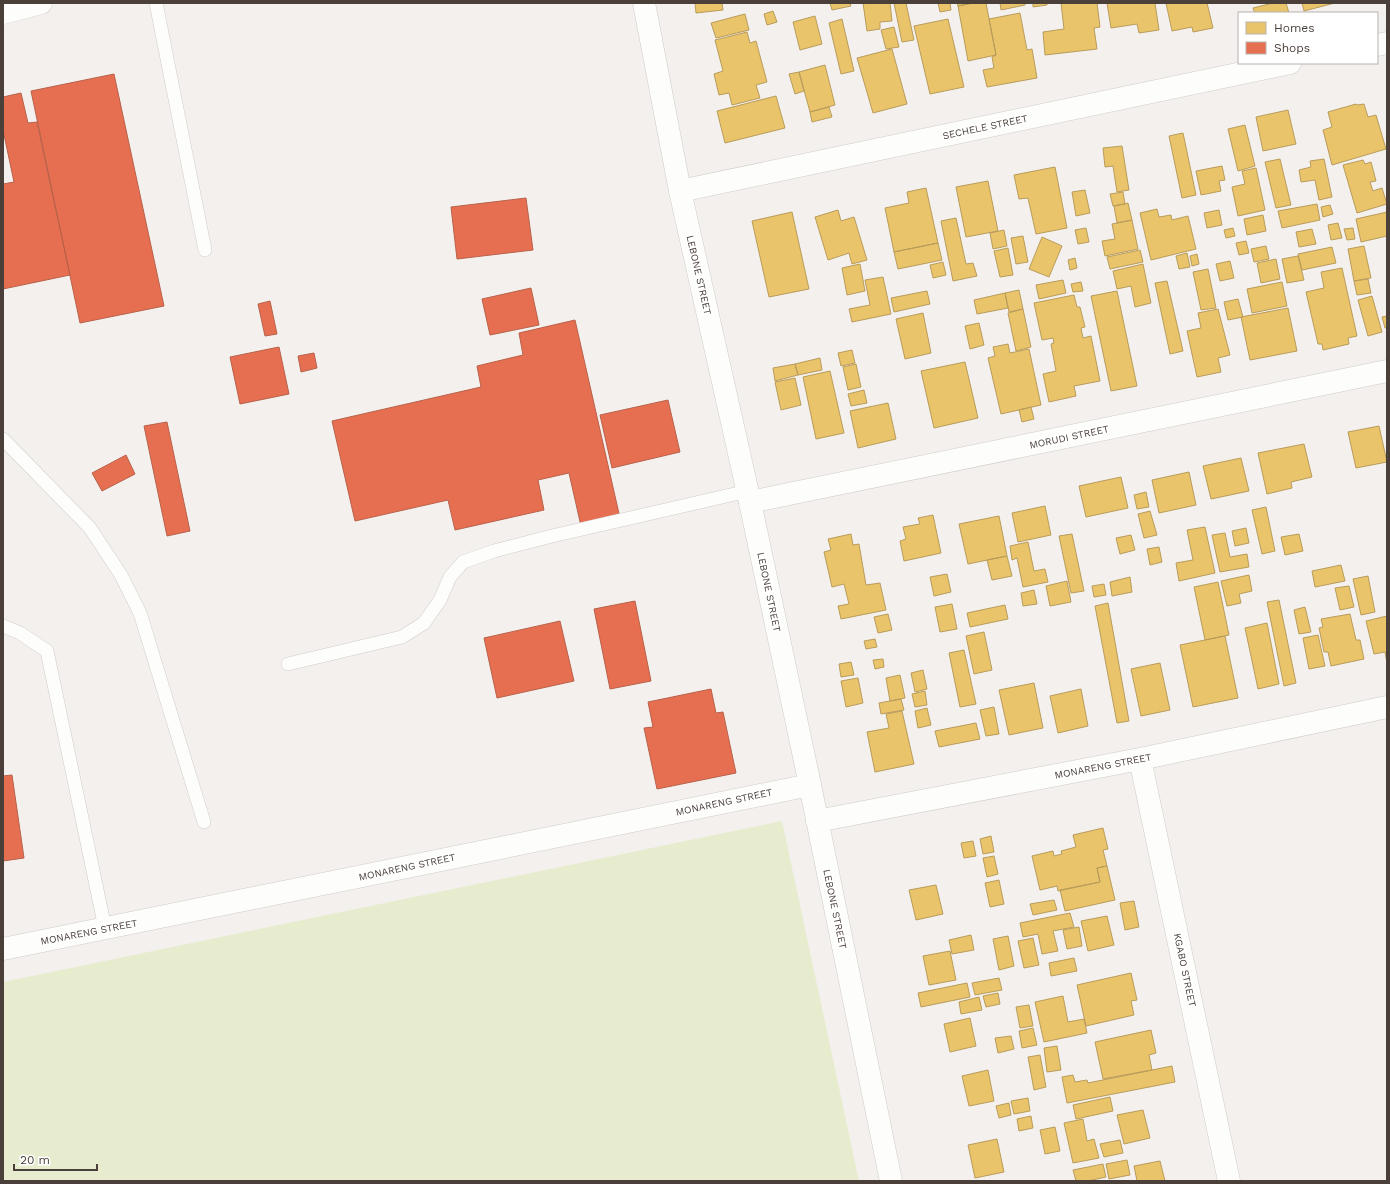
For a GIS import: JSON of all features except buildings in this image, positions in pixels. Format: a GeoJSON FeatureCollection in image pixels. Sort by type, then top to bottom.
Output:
{"type":"FeatureCollection","features":[{"type":"Feature","properties":{"kind":"street"},"geometry":{"type":"LineString","coordinates":[[3,13],[41,3]]}},
{"type":"Feature","properties":{"kind":"street","name":"LEBONE STREET"},"geometry":{"type":"LineString","coordinates":[[644,3],[680,191],[749,497],[891,1181]]}},
{"type":"Feature","properties":{"kind":"street","name":"SECHELE STREET"},"geometry":{"type":"LineString","coordinates":[[680,191],[1285,64]]}},
{"type":"Feature","properties":{"kind":"street","name":"MORUDI STREET"},"geometry":{"type":"LineString","coordinates":[[749,497],[1387,371]]}},
{"type":"Feature","properties":{"kind":"street","name":"MONARENG STREET"},"geometry":{"type":"LineString","coordinates":[[817,821],[1140,759],[1387,707]]}},
{"type":"Feature","properties":{"kind":"street","name":"KGABO STREET"},"geometry":{"type":"LineString","coordinates":[[1140,759],[1230,1181]]}},
{"type":"Feature","properties":{"kind":"street","name":"MONARENG STREET"},"geometry":{"type":"LineString","coordinates":[[3,949],[810,785]]}},
{"type":"Feature","properties":{"kind":"lane"},"geometry":{"type":"LineString","coordinates":[[156,3],[205,250]]}},
{"type":"Feature","properties":{"kind":"lane"},"geometry":{"type":"LineString","coordinates":[[3,439],[90,528],[121,576],[140,613],[204,822]]}},
{"type":"Feature","properties":{"kind":"lane"},"geometry":{"type":"LineString","coordinates":[[288,664],[402,637],[424,623],[440,600],[450,577],[463,562],[494,551],[552,536],[749,497]]}},
{"type":"Feature","properties":{"kind":"lane"},"geometry":{"type":"LineString","coordinates":[[3,626],[20,633],[47,651],[105,928]]}},
{"type":"Feature","properties":{"kind":"green space"},"geometry":{"type":"Polygon","coordinates":[[[782,821],[859,1181],[3,1181],[3,982],[782,821]]]}}]}
